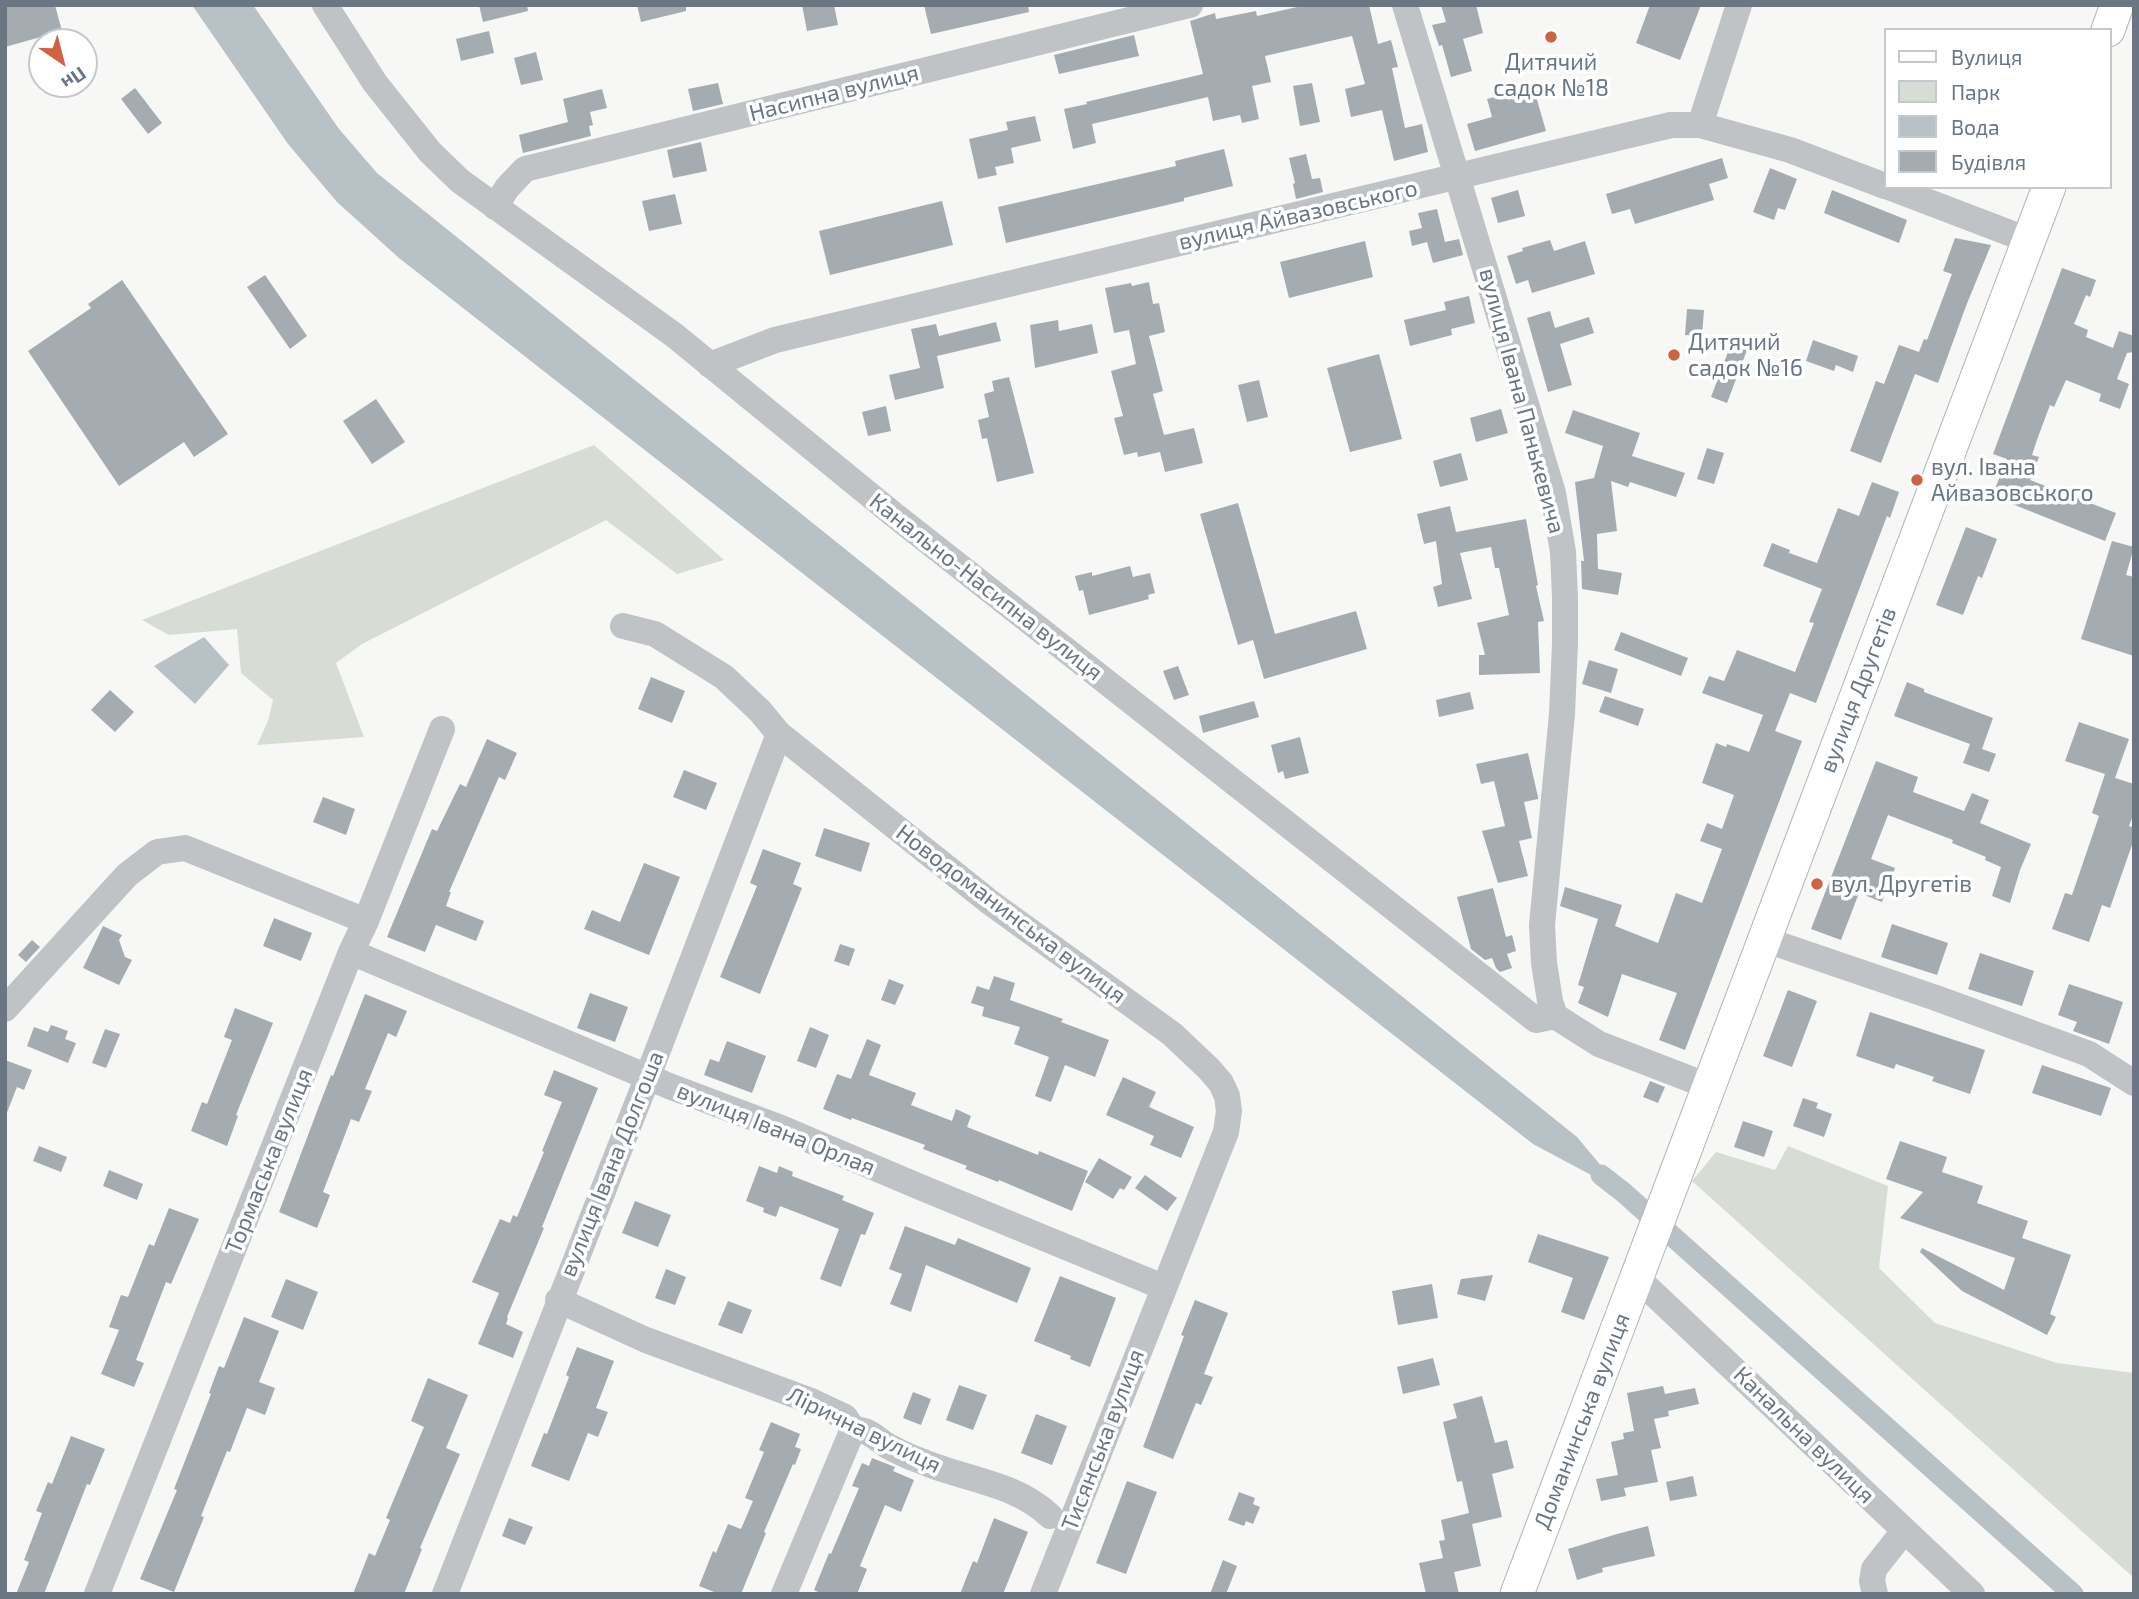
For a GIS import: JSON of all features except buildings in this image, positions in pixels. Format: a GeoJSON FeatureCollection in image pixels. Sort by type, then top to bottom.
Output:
{"type":"FeatureCollection","features":[{"type":"Feature","properties":{"kind":"main road"},"geometry":{"type":"LineString","coordinates":[[2109,28],[2117,5]]}},
{"type":"Feature","properties":{"kind":"main road","name":"вулиця Другетів"},"geometry":{"type":"LineString","coordinates":[[1667,1194],[2048,189]]}},
{"type":"Feature","properties":{"kind":"main road","name":"Доманинська вулиця"},"geometry":{"type":"LineString","coordinates":[[1517,1594],[1667,1194]]}},
{"type":"Feature","properties":{"kind":"street","name":"Канально-Насипна вулиця"},"geometry":{"type":"LineString","coordinates":[[325,5],[375,83],[430,152],[460,181],[674,335],[893,514],[1536,1020],[1555,1016],[1599,1044],[1708,1086]]}},
{"type":"Feature","properties":{"kind":"street","name":"Насипна вулиця"},"geometry":{"type":"LineString","coordinates":[[495,207],[507,188],[526,169],[1189,5]]}},
{"type":"Feature","properties":{"kind":"street","name":"вулиця Івана Панькевича"},"geometry":{"type":"LineString","coordinates":[[1405,5],[1553,493],[1563,552],[1565,597],[1562,714],[1542,925],[1544,963],[1555,1016]]}},
{"type":"Feature","properties":{"kind":"street"},"geometry":{"type":"LineString","coordinates":[[1700,125],[1739,5]]}},
{"type":"Feature","properties":{"kind":"street","name":"вулиця Айвазовського"},"geometry":{"type":"LineString","coordinates":[[710,365],[775,340],[1671,125],[1700,125],[1790,150],[1884,186]]}},
{"type":"Feature","properties":{"kind":"street","name":"вулиця Айвазовського"},"geometry":{"type":"LineString","coordinates":[[1892,189],[2028,240]]}},
{"type":"Feature","properties":{"kind":"street","name":"Новодоманинська вулиця"},"geometry":{"type":"LineString","coordinates":[[623,626],[655,634],[724,677],[760,710],[779,734],[991,903],[1172,1034],[1221,1083],[1227,1096],[1229,1111],[1226,1132],[1163,1287]]}},
{"type":"Feature","properties":{"kind":"street","name":"Тормаська вулиця"},"geometry":{"type":"LineString","coordinates":[[97,1594],[442,729]]}},
{"type":"Feature","properties":{"kind":"street","name":"вулиця Івана Долгоша"},"geometry":{"type":"LineString","coordinates":[[445,1594],[779,734]]}},
{"type":"Feature","properties":{"kind":"street"},"geometry":{"type":"LineString","coordinates":[[5,1009],[127,874],[157,852],[185,848],[366,921]]}},
{"type":"Feature","properties":{"kind":"street"},"geometry":{"type":"LineString","coordinates":[[1763,939],[2089,1054],[2134,1083]]}},
{"type":"Feature","properties":{"kind":"street","name":"вулиця Івана Орлая"},"geometry":{"type":"LineString","coordinates":[[351,952],[1163,1287]]}},
{"type":"Feature","properties":{"kind":"street","name":"Канальна вулиця"},"geometry":{"type":"LineString","coordinates":[[1641,1262],[1798,1428],[1972,1594]]}},
{"type":"Feature","properties":{"kind":"street","name":"Тисянська вулиця"},"geometry":{"type":"LineString","coordinates":[[1043,1594],[1163,1287]]}},
{"type":"Feature","properties":{"kind":"street","name":"Лірична вулиця"},"geometry":{"type":"LineString","coordinates":[[558,1300],[646,1340],[811,1401],[845,1417],[853,1429],[868,1431],[887,1445],[922,1462],[1009,1489],[1037,1504],[1050,1516]]}},
{"type":"Feature","properties":{"kind":"street"},"geometry":{"type":"LineString","coordinates":[[785,1594],[853,1429]]}},
{"type":"Feature","properties":{"kind":"street"},"geometry":{"type":"LineString","coordinates":[[1875,1594],[1872,1581],[1874,1569],[1904,1531]]}},
{"type":"Feature","properties":{"kind":"green space"},"geometry":{"type":"Polygon","coordinates":[[[594,445],[724,560],[677,574],[606,520],[362,644],[336,663],[364,737],[257,745],[268,721],[273,700],[241,673],[237,629],[169,635],[142,620],[594,445]]]}},
{"type":"Feature","properties":{"kind":"green space"},"geometry":{"type":"Polygon","coordinates":[[[1788,1146],[1888,1186],[1879,1268],[1935,1323],[2057,1363],[2134,1373],[2134,1578],[1692,1181],[1716,1152],[1775,1170],[1788,1146]]]}},
{"type":"Feature","properties":{"kind":"water"},"geometry":{"type":"Polygon","coordinates":[[[192,5],[253,5],[339,129],[377,173],[1577,1137],[1623,1192],[1533,1144],[399,258],[337,202],[288,144],[192,5]]]}},
{"type":"Feature","properties":{"kind":"water"},"geometry":{"type":"Polygon","coordinates":[[[204,637],[229,665],[195,704],[154,666],[204,637]]]}},
{"type":"Feature","properties":{"kind":"waterway"},"geometry":{"type":"LineString","coordinates":[[1601,1175],[2073,1594]]}},
{"type":"Feature","properties":{"kind":"place","name":"Дитячий садок №18"},"geometry":{"type":"Point","coordinates":[1551,37]}},
{"type":"Feature","properties":{"kind":"place","name":"Дитячий садок №16"},"geometry":{"type":"Point","coordinates":[1674,355]}},
{"type":"Feature","properties":{"kind":"place","name":"вул. Івана Айвазовського"},"geometry":{"type":"Point","coordinates":[1917,480]}},
{"type":"Feature","properties":{"kind":"place","name":"вул. Другетів"},"geometry":{"type":"Point","coordinates":[1817,884]}}]}
